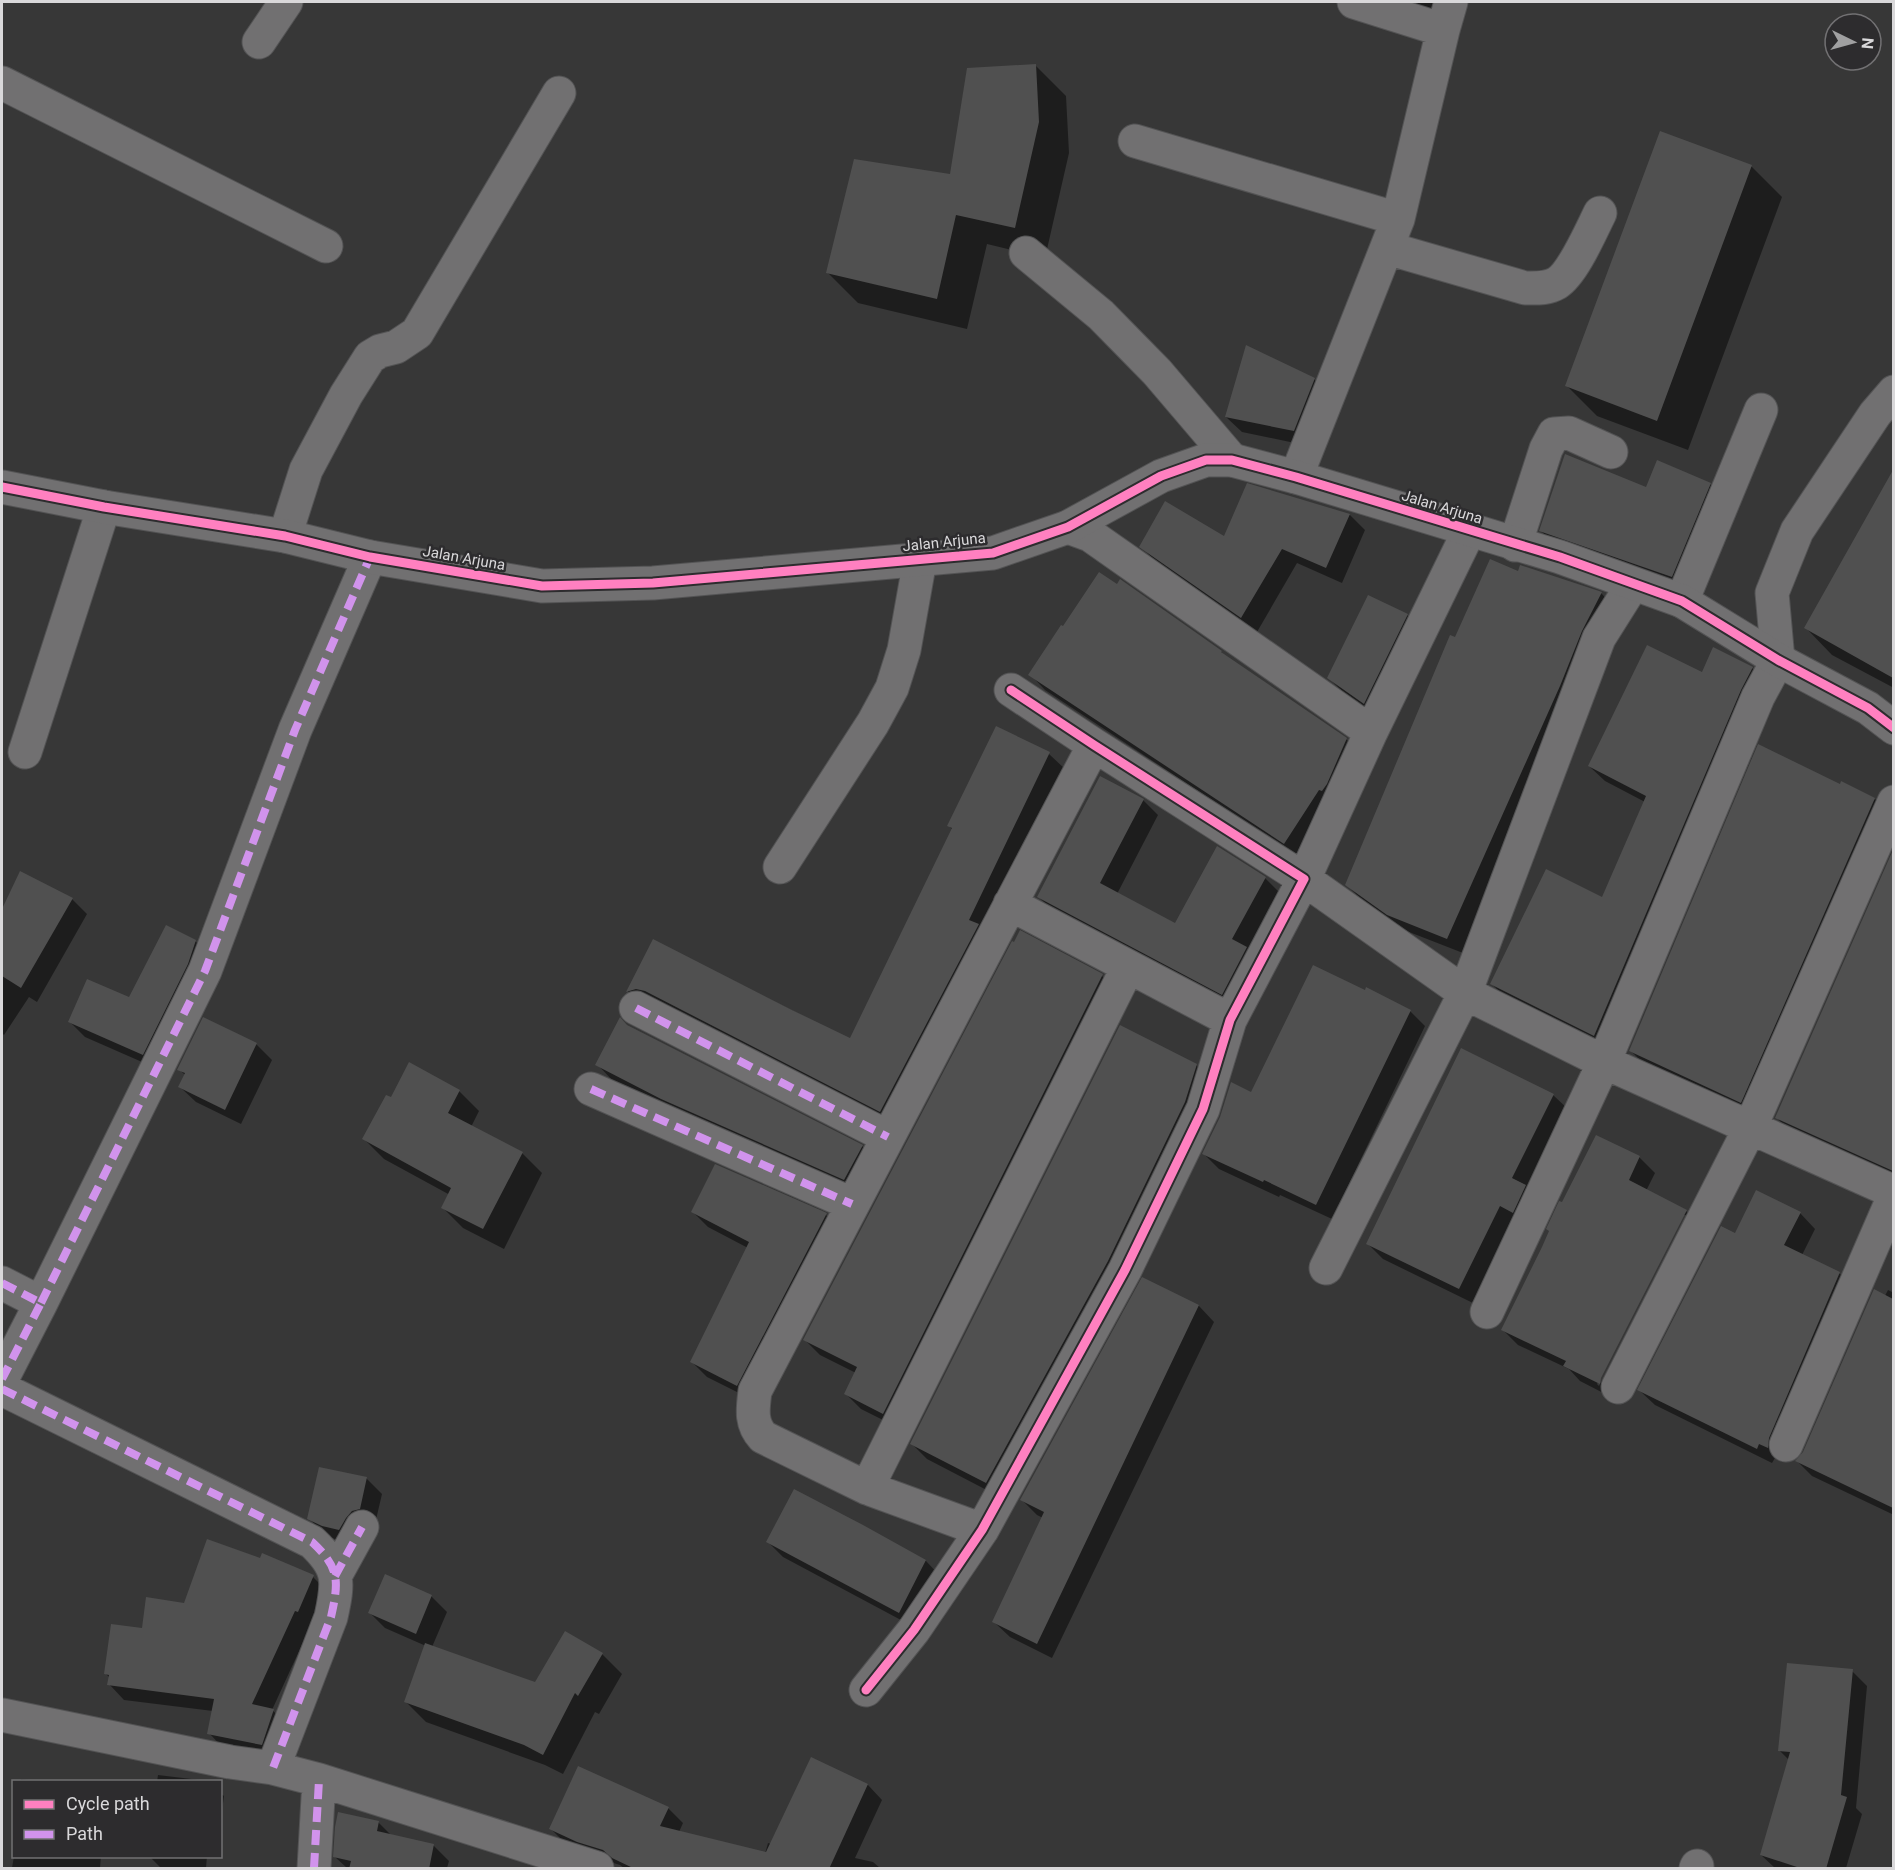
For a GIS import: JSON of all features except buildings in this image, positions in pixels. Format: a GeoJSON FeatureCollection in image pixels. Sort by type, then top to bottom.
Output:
{"type":"FeatureCollection","features":[{"type":"Feature","properties":{"kind":"street"},"geometry":{"type":"LineString","coordinates":[[259,42],[286,2]]}},
{"type":"Feature","properties":{"kind":"street"},"geometry":{"type":"LineString","coordinates":[[1296,477],[1392,233],[1447,16],[1354,2]]}},
{"type":"Feature","properties":{"kind":"street"},"geometry":{"type":"LineString","coordinates":[[2,83],[326,246]]}},
{"type":"Feature","properties":{"kind":"street"},"geometry":{"type":"LineString","coordinates":[[285,536],[306,470],[346,395],[370,357],[380,351],[396,347],[417,333],[559,93]]}},
{"type":"Feature","properties":{"kind":"street"},"geometry":{"type":"LineString","coordinates":[[1135,141],[1392,233],[1525,288],[1539,288],[1557,283],[1568,274],[1600,213]]}},
{"type":"Feature","properties":{"kind":"street"},"geometry":{"type":"LineString","coordinates":[[1026,253],[1101,315],[1157,372],[1232,460]]}},
{"type":"Feature","properties":{"kind":"street"},"geometry":{"type":"LineString","coordinates":[[1682,601],[1761,410]]}},
{"type":"Feature","properties":{"kind":"street"},"geometry":{"type":"LineString","coordinates":[[1487,1312],[1604,1062],[1758,697],[1778,660],[1772,593],[1797,531],[1887,410]]}},
{"type":"Feature","properties":{"kind":"street"},"geometry":{"type":"LineString","coordinates":[[1515,544],[1546,449],[1554,434],[1569,433],[1611,452]]}},
{"type":"Feature","properties":{"kind":"street","name":"Jalan Arjuna"},"geometry":{"type":"LineString","coordinates":[[2,487],[104,507],[285,536],[370,557],[542,586],[653,583],[993,553],[1068,527],[1161,476],[1206,460],[1232,460],[1296,477],[1560,557],[1682,601],[1778,660],[1868,708],[1893,728]]}},
{"type":"Feature","properties":{"kind":"street"},"geometry":{"type":"LineString","coordinates":[[25,752],[104,507]]}},
{"type":"Feature","properties":{"kind":"street"},"geometry":{"type":"LineString","coordinates":[[1068,527],[1090,535],[1371,732]]}},
{"type":"Feature","properties":{"kind":"street"},"geometry":{"type":"LineString","coordinates":[[866,1690],[914,1630],[982,1530],[1125,1270],[1203,1109],[1230,1020],[1304,879],[1371,732],[1469,531]]}},
{"type":"Feature","properties":{"kind":"street"},"geometry":{"type":"LineString","coordinates":[[2,1378],[205,971],[295,730],[370,557]]}},
{"type":"Feature","properties":{"kind":"street"},"geometry":{"type":"LineString","coordinates":[[780,867],[873,723],[892,688],[904,650],[920,560]]}},
{"type":"Feature","properties":{"kind":"street"},"geometry":{"type":"LineString","coordinates":[[1326,1268],[1465,993],[1599,638],[1633,584]]}},
{"type":"Feature","properties":{"kind":"street"},"geometry":{"type":"LineString","coordinates":[[1011,690],[1304,879],[1465,993],[1604,1062],[1893,1194],[1786,1445]]}},
{"type":"Feature","properties":{"kind":"street"},"geometry":{"type":"LineString","coordinates":[[982,1530],[867,1488],[763,1437],[755,1424],[752,1413],[755,1391],[1094,745]]}},
{"type":"Feature","properties":{"kind":"street"},"geometry":{"type":"LineString","coordinates":[[1618,1387],[1750,1128],[1893,802]]}},
{"type":"Feature","properties":{"kind":"street"},"geometry":{"type":"LineString","coordinates":[[1010,904],[1230,1020]]}},
{"type":"Feature","properties":{"kind":"street"},"geometry":{"type":"LineString","coordinates":[[867,1488],[1128,967]]}},
{"type":"Feature","properties":{"kind":"street"},"geometry":{"type":"LineString","coordinates":[[636,1008],[888,1137]]}},
{"type":"Feature","properties":{"kind":"street"},"geometry":{"type":"LineString","coordinates":[[591,1089],[852,1204]]}},
{"type":"Feature","properties":{"kind":"street"},"geometry":{"type":"LineString","coordinates":[[2,1283],[41,1303]]}},
{"type":"Feature","properties":{"kind":"street"},"geometry":{"type":"LineString","coordinates":[[2,1389],[312,1542],[326,1555],[335,1576],[331,1617],[273,1768]]}},
{"type":"Feature","properties":{"kind":"street"},"geometry":{"type":"LineString","coordinates":[[335,1576],[362,1527]]}},
{"type":"Feature","properties":{"kind":"street"},"geometry":{"type":"LineString","coordinates":[[2,1715],[273,1768],[319,1780],[597,1869]]}},
{"type":"Feature","properties":{"kind":"street"},"geometry":{"type":"LineString","coordinates":[[314,1869],[319,1780]]}},
{"type":"Feature","properties":{"kind":"marked path"},"geometry":{"type":"LineString","coordinates":[[41,1303],[205,971],[295,730],[370,557]]}},
{"type":"Feature","properties":{"kind":"marked path"},"geometry":{"type":"LineString","coordinates":[[636,1008],[888,1137]]}},
{"type":"Feature","properties":{"kind":"marked path"},"geometry":{"type":"LineString","coordinates":[[591,1089],[852,1204]]}},
{"type":"Feature","properties":{"kind":"marked path"},"geometry":{"type":"LineString","coordinates":[[2,1283],[41,1303],[2,1379]]}},
{"type":"Feature","properties":{"kind":"marked path"},"geometry":{"type":"LineString","coordinates":[[2,1389],[312,1542],[328,1560],[336,1584],[331,1617],[273,1768]]}},
{"type":"Feature","properties":{"kind":"marked path"},"geometry":{"type":"LineString","coordinates":[[335,1576],[362,1527]]}},
{"type":"Feature","properties":{"kind":"marked path"},"geometry":{"type":"LineString","coordinates":[[314,1868],[319,1780]]}},
{"type":"Feature","properties":{"kind":"cycle path"},"geometry":{"type":"LineString","coordinates":[[2,487],[104,507],[285,536],[370,557],[542,586],[653,583],[993,553],[1068,527],[1161,476],[1206,460],[1232,460],[1296,477],[1560,557],[1682,601],[1778,660],[1868,708],[1894,728]]}},
{"type":"Feature","properties":{"kind":"cycle path"},"geometry":{"type":"LineString","coordinates":[[866,1690],[914,1630],[982,1530],[1125,1270],[1203,1109],[1230,1020],[1304,879],[1011,690]]}}]}
